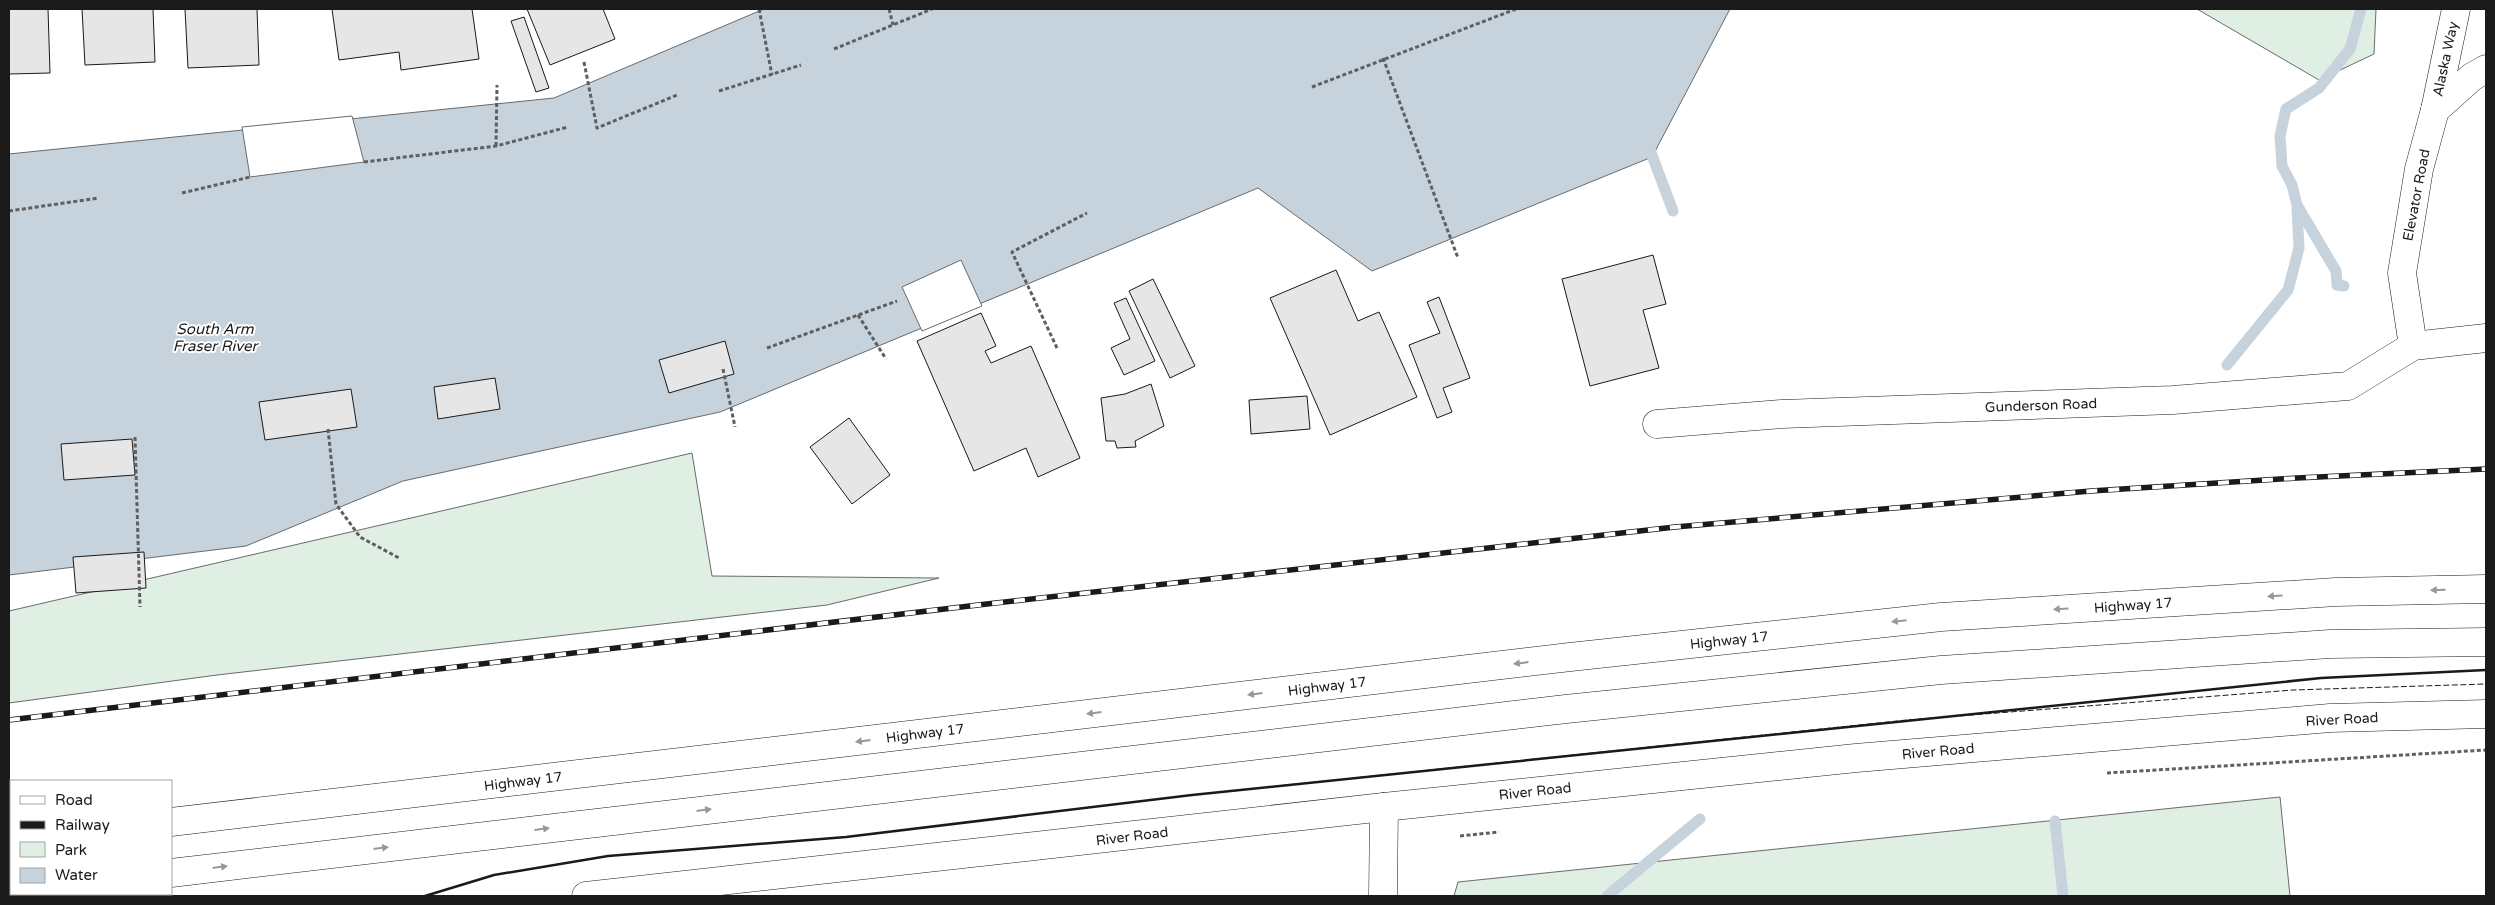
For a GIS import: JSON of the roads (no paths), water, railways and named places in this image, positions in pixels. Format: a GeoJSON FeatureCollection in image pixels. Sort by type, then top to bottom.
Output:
{"type":"FeatureCollection","features":[{"type":"Feature","properties":{"kind":"main road","name":"Alaska Way"},"geometry":{"type":"LineString","coordinates":[[2435,110],[2456,9]]}},
{"type":"Feature","properties":{"kind":"main road"},"geometry":{"type":"LineString","coordinates":[[2435,110],[2472,77],[2486,69]]}},
{"type":"Feature","properties":{"kind":"main road","name":"Elevator Road"},"geometry":{"type":"LineString","coordinates":[[2413,346],[2402,273],[2419,169],[2435,110]]}},
{"type":"Feature","properties":{"kind":"main road"},"geometry":{"type":"LineString","coordinates":[[2413,346],[2486,338]]}},
{"type":"Feature","properties":{"kind":"main road","name":"Gunderson Road"},"geometry":{"type":"LineString","coordinates":[[1657,424],[1782,414],[2173,400],[2348,386],[2413,346]]}},
{"type":"Feature","properties":{"kind":"main road","name":"Highway 17"},"geometry":{"type":"LineString","coordinates":[[172,822],[1570,657],[1941,616],[2336,592],[2486,589]]}},
{"type":"Feature","properties":{"kind":"main road"},"geometry":{"type":"LineString","coordinates":[[172,872],[1537,713],[1941,670],[2330,644],[2486,642]]}},
{"type":"Feature","properties":{"kind":"main road","name":"River Road"},"geometry":{"type":"LineString","coordinates":[[586,896],[1384,807],[1856,758],[2330,718],[2486,714]]}},
{"type":"Feature","properties":{"kind":"main road"},"geometry":{"type":"LineString","coordinates":[[1383,896],[1384,807]]}},
{"type":"Feature","properties":{"kind":"water","name":"South Arm Fraser River"},"geometry":{"type":"Polygon","coordinates":[[[764,9],[1730,9],[1652,157],[1372,271],[1258,188],[720,412],[403,481],[246,546],[9,575],[9,154],[554,98],[764,9]]]}},
{"type":"Feature","properties":{"kind":"waterway"},"geometry":{"type":"LineString","coordinates":[[2344,286],[2337,285],[2336,271],[2297,205],[2292,185],[2282,166],[2280,136],[2286,109],[2319,88],[2350,49],[2361,9]]}},
{"type":"Feature","properties":{"kind":"waterway"},"geometry":{"type":"LineString","coordinates":[[1647,142],[1673,211]]}},
{"type":"Feature","properties":{"kind":"waterway"},"geometry":{"type":"LineString","coordinates":[[2227,365],[2288,290],[2299,248],[2297,208]]}},
{"type":"Feature","properties":{"kind":"waterway"},"geometry":{"type":"LineString","coordinates":[[1607,896],[1700,819]]}},
{"type":"Feature","properties":{"kind":"waterway"},"geometry":{"type":"LineString","coordinates":[[2055,821],[2063,896]]}},
{"type":"Feature","properties":{"kind":"railway"},"geometry":{"type":"LineString","coordinates":[[9,720],[978,605],[1675,527],[2091,491],[2297,478],[2486,469]]}}]}
